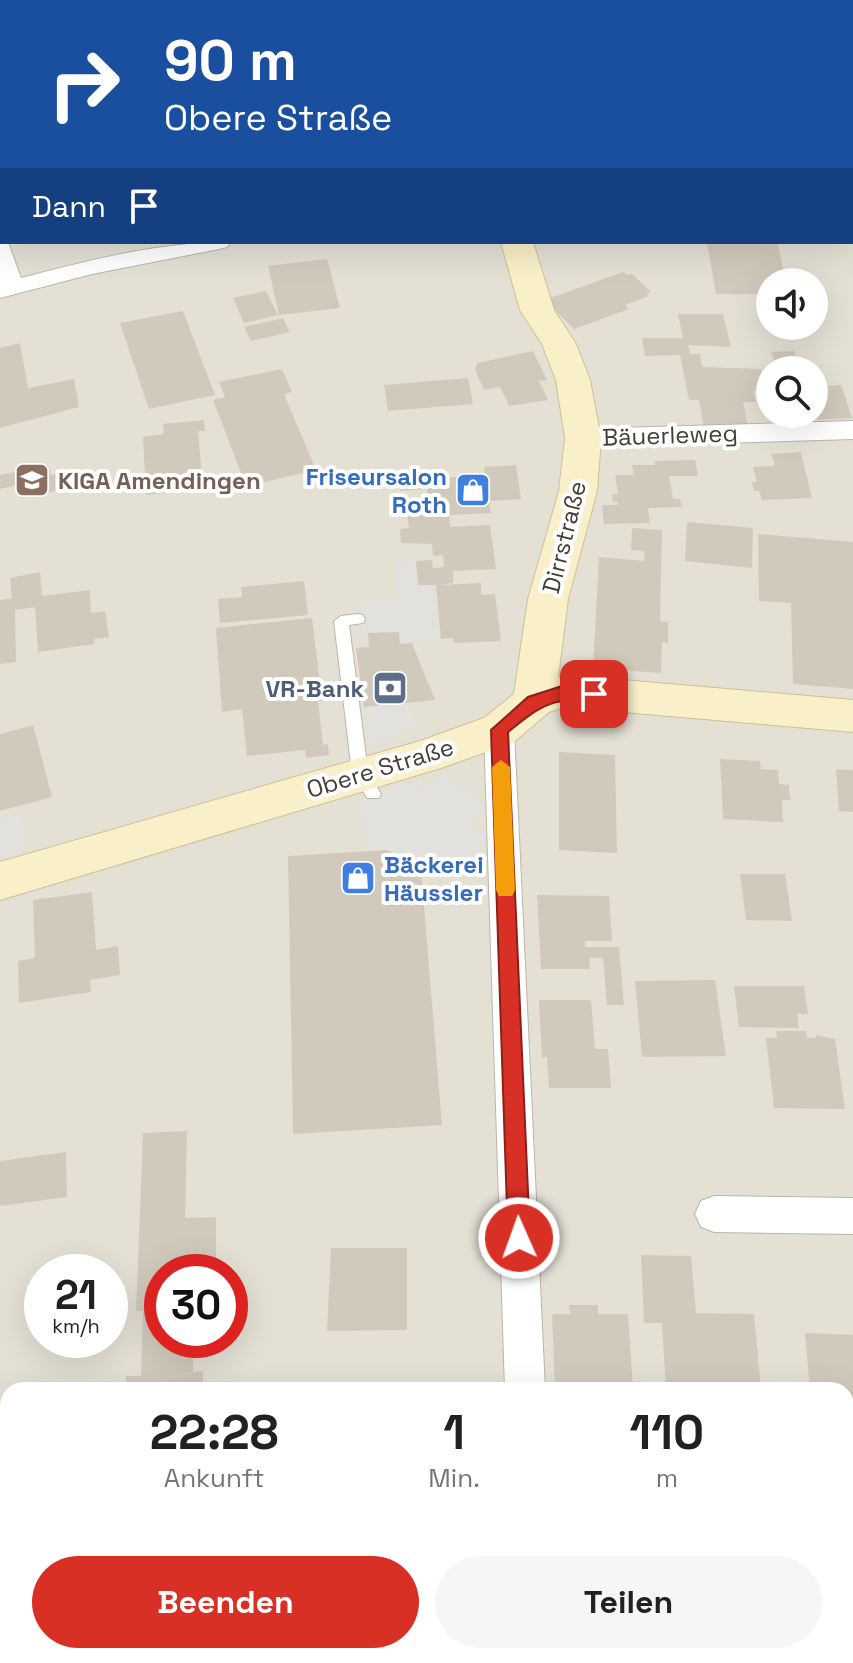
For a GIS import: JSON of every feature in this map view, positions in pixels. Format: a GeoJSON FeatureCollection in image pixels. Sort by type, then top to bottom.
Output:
{"type":"FeatureCollection","features":[{"type":"Feature","properties":{"kind":"street"},"geometry":{"type":"LineString","coordinates":[[0,247],[6,289],[90,267],[205,244]]}},
{"type":"Feature","properties":{"kind":"street","name":"Dirrstraße"},"geometry":{"type":"LineString","coordinates":[[518,244],[537,310],[559,344],[573,380],[583,438],[578,491],[548,599],[534,701]]}},
{"type":"Feature","properties":{"kind":"street","name":"Bäuerleweg"},"geometry":{"type":"LineString","coordinates":[[583,438],[853,430]]}},
{"type":"Feature","properties":{"kind":"street","name":"Obere Straße"},"geometry":{"type":"LineString","coordinates":[[0,881],[366,784],[426,756],[499,730],[534,701],[565,691],[853,716]]}},
{"type":"Feature","properties":{"kind":"street"},"geometry":{"type":"LineString","coordinates":[[499,730],[494,845],[525,1382]]}},
{"type":"Feature","properties":{"kind":"street"},"geometry":{"type":"LineString","coordinates":[[714,1214],[853,1216]]}},
{"type":"Feature","properties":{"kind":"lane"},"geometry":{"type":"LineString","coordinates":[[358,619],[341,621],[366,784]]}},
{"type":"Feature","properties":{"kind":"shaded area"},"geometry":{"type":"Polygon","coordinates":[[[0,244],[853,244],[853,1382],[0,1382],[0,244]]]}},
{"type":"Feature","properties":{"kind":"shaded area"},"geometry":{"type":"Polygon","coordinates":[[[416,561],[418,585],[436,585],[441,639],[400,644],[399,632],[358,633],[357,603],[398,597],[394,564],[416,561]]]}},
{"type":"Feature","properties":{"kind":"shaded area"},"geometry":{"type":"Polygon","coordinates":[[[408,702],[418,726],[369,743],[364,707],[408,702]]]}},
{"type":"Feature","properties":{"kind":"shaded area"},"geometry":{"type":"Polygon","coordinates":[[[442,774],[487,806],[470,824],[484,833],[484,861],[459,862],[443,881],[387,850],[367,851],[359,798],[409,782],[420,790],[442,774]]]}},
{"type":"Feature","properties":{"kind":"shaded area"},"geometry":{"type":"Polygon","coordinates":[[[21,814],[24,853],[0,859],[0,820],[21,814]]]}},
{"type":"Feature","properties":{"kind":"building"},"geometry":{"type":"Polygon","coordinates":[[[707,244],[777,244],[783,268],[756,268],[756,294],[716,294],[707,244]]]}},
{"type":"Feature","properties":{"kind":"building"},"geometry":{"type":"Polygon","coordinates":[[[327,259],[340,308],[279,315],[268,266],[327,259]]]}},
{"type":"Feature","properties":{"kind":"building"},"geometry":{"type":"Polygon","coordinates":[[[623,272],[632,274],[651,292],[646,294],[649,296],[625,305],[629,309],[574,329],[545,300],[623,272]]]}},
{"type":"Feature","properties":{"kind":"building"},"geometry":{"type":"Polygon","coordinates":[[[266,291],[278,315],[244,323],[233,298],[266,291]]]}},
{"type":"Feature","properties":{"kind":"building"},"geometry":{"type":"Polygon","coordinates":[[[183,311],[215,395],[149,409],[120,323],[183,311]]]}},
{"type":"Feature","properties":{"kind":"building"},"geometry":{"type":"Polygon","coordinates":[[[678,314],[723,314],[731,347],[688,345],[690,354],[700,354],[702,367],[756,369],[756,391],[753,391],[756,402],[743,402],[748,427],[704,427],[699,400],[689,400],[680,355],[645,356],[642,338],[683,338],[678,314]]]}},
{"type":"Feature","properties":{"kind":"building"},"geometry":{"type":"Polygon","coordinates":[[[283,318],[290,332],[251,341],[244,327],[283,318]]]}},
{"type":"Feature","properties":{"kind":"building"},"geometry":{"type":"Polygon","coordinates":[[[20,343],[28,388],[74,379],[79,407],[0,428],[0,348],[20,343]]]}},
{"type":"Feature","properties":{"kind":"building"},"geometry":{"type":"Polygon","coordinates":[[[533,351],[547,380],[539,381],[548,400],[509,406],[500,387],[484,390],[475,369],[477,363],[533,351]]]}},
{"type":"Feature","properties":{"kind":"building"},"geometry":{"type":"Polygon","coordinates":[[[794,351],[796,356],[773,356],[771,352],[794,351]]]}},
{"type":"Feature","properties":{"kind":"building"},"geometry":{"type":"Polygon","coordinates":[[[282,369],[292,392],[284,394],[316,470],[246,486],[213,400],[225,397],[219,382],[282,369]]]}},
{"type":"Feature","properties":{"kind":"building"},"geometry":{"type":"Polygon","coordinates":[[[468,378],[473,404],[388,411],[384,385],[468,378]]]}},
{"type":"Feature","properties":{"kind":"building"},"geometry":{"type":"Polygon","coordinates":[[[841,385],[852,418],[828,419],[828,386],[841,385]]]}},
{"type":"Feature","properties":{"kind":"building"},"geometry":{"type":"Polygon","coordinates":[[[204,420],[205,431],[198,431],[203,489],[146,495],[143,437],[164,434],[163,424],[204,420]]]}},
{"type":"Feature","properties":{"kind":"building"},"geometry":{"type":"Polygon","coordinates":[[[801,452],[812,498],[762,500],[759,491],[754,491],[752,482],[757,482],[753,467],[775,466],[771,454],[801,452]]]}},
{"type":"Feature","properties":{"kind":"building"},"geometry":{"type":"Polygon","coordinates":[[[695,460],[698,476],[669,476],[673,499],[680,499],[682,507],[648,508],[650,523],[604,524],[602,505],[618,505],[618,502],[613,502],[612,494],[618,494],[615,475],[634,475],[632,465],[695,460]]]}},
{"type":"Feature","properties":{"kind":"building","name":"KIGA Amendingen"},"geometry":{"type":"Polygon","coordinates":[[[48,465],[51,475],[62,473],[66,489],[21,498],[18,485],[0,489],[0,475],[48,465]]]}},
{"type":"Feature","properties":{"kind":"building"},"geometry":{"type":"Polygon","coordinates":[[[516,465],[521,499],[489,501],[491,513],[449,515],[450,527],[490,525],[496,569],[453,571],[453,583],[441,585],[481,583],[481,595],[495,594],[501,641],[454,643],[453,638],[441,639],[436,585],[418,585],[416,561],[432,560],[433,568],[444,567],[443,555],[433,556],[432,544],[401,543],[400,529],[409,528],[407,514],[429,513],[427,489],[400,491],[399,471],[427,470],[428,478],[485,476],[484,467],[516,465]]]}},
{"type":"Feature","properties":{"kind":"building"},"geometry":{"type":"Polygon","coordinates":[[[687,522],[753,528],[752,568],[685,561],[687,522]]]}},
{"type":"Feature","properties":{"kind":"building"},"geometry":{"type":"Polygon","coordinates":[[[632,528],[662,530],[660,621],[668,622],[668,643],[662,642],[661,673],[593,668],[599,557],[644,561],[645,551],[631,550],[632,528]]]}},
{"type":"Feature","properties":{"kind":"building"},"geometry":{"type":"Polygon","coordinates":[[[758,534],[853,542],[853,689],[793,684],[791,603],[759,601],[758,534]]]}},
{"type":"Feature","properties":{"kind":"building"},"geometry":{"type":"Polygon","coordinates":[[[40,572],[42,596],[90,590],[91,613],[105,611],[109,637],[94,639],[94,644],[38,652],[35,607],[15,610],[16,662],[0,664],[0,600],[12,598],[10,578],[40,572]]]}},
{"type":"Feature","properties":{"kind":"building"},"geometry":{"type":"Polygon","coordinates":[[[304,581],[308,615],[220,623],[218,599],[242,597],[241,587],[304,581]]]}},
{"type":"Feature","properties":{"kind":"building"},"geometry":{"type":"Polygon","coordinates":[[[312,618],[322,701],[318,701],[323,745],[328,744],[329,755],[306,758],[305,750],[247,756],[242,709],[222,712],[216,628],[312,618]]]}},
{"type":"Feature","properties":{"kind":"building"},"geometry":{"type":"Polygon","coordinates":[[[399,632],[400,644],[412,643],[435,700],[364,707],[356,648],[369,647],[368,633],[399,632]]]}},
{"type":"Feature","properties":{"kind":"building"},"geometry":{"type":"Polygon","coordinates":[[[33,725],[52,797],[0,811],[0,734],[33,725]]]}},
{"type":"Feature","properties":{"kind":"building"},"geometry":{"type":"Polygon","coordinates":[[[559,752],[615,755],[617,853],[559,850],[559,752]]]}},
{"type":"Feature","properties":{"kind":"building"},"geometry":{"type":"Polygon","coordinates":[[[720,759],[760,761],[761,769],[778,770],[779,784],[789,785],[790,800],[782,800],[783,822],[723,819],[720,759]]]}},
{"type":"Feature","properties":{"kind":"building"},"geometry":{"type":"Polygon","coordinates":[[[836,769],[853,770],[853,812],[839,811],[836,769]]]}},
{"type":"Feature","properties":{"kind":"building"},"geometry":{"type":"Polygon","coordinates":[[[387,850],[421,870],[442,1125],[293,1134],[288,856],[387,850]]]}},
{"type":"Feature","properties":{"kind":"building"},"geometry":{"type":"Polygon","coordinates":[[[740,874],[785,874],[792,921],[746,920],[740,874]]]}},
{"type":"Feature","properties":{"kind":"building"},"geometry":{"type":"Polygon","coordinates":[[[92,892],[96,950],[118,946],[120,975],[90,980],[91,992],[19,1003],[18,961],[35,958],[33,900],[92,892]]]}},
{"type":"Feature","properties":{"kind":"building"},"geometry":{"type":"Polygon","coordinates":[[[537,895],[609,896],[612,941],[585,941],[585,947],[619,947],[624,1005],[607,1005],[603,958],[589,958],[590,969],[541,969],[537,895]]]}},
{"type":"Feature","properties":{"kind":"building"},"geometry":{"type":"Polygon","coordinates":[[[715,980],[726,1056],[642,1057],[635,981],[715,980]]]}},
{"type":"Feature","properties":{"kind":"building"},"geometry":{"type":"Polygon","coordinates":[[[734,986],[804,986],[808,1014],[797,1014],[799,1028],[739,1027],[734,986]]]}},
{"type":"Feature","properties":{"kind":"building"},"geometry":{"type":"Polygon","coordinates":[[[539,1000],[591,1000],[595,1049],[608,1049],[611,1088],[549,1088],[547,1057],[542,1058],[539,1000]]]}},
{"type":"Feature","properties":{"kind":"building"},"geometry":{"type":"Polygon","coordinates":[[[776,1031],[806,1031],[807,1038],[816,1038],[816,1035],[835,1039],[845,1109],[774,1108],[766,1038],[777,1038],[776,1031]]]}},
{"type":"Feature","properties":{"kind":"building"},"geometry":{"type":"Polygon","coordinates":[[[187,1131],[185,1218],[216,1217],[216,1254],[144,1254],[144,1358],[193,1358],[193,1372],[203,1371],[203,1382],[126,1382],[126,1376],[141,1376],[143,1311],[136,1311],[143,1133],[187,1131]]]}},
{"type":"Feature","properties":{"kind":"building"},"geometry":{"type":"Polygon","coordinates":[[[66,1152],[67,1197],[0,1206],[0,1161],[66,1152]]]}},
{"type":"Feature","properties":{"kind":"building"},"geometry":{"type":"Polygon","coordinates":[[[331,1248],[407,1248],[407,1330],[327,1331],[331,1248]]]}},
{"type":"Feature","properties":{"kind":"building"},"geometry":{"type":"Polygon","coordinates":[[[641,1255],[691,1256],[696,1313],[754,1314],[760,1382],[666,1382],[662,1323],[644,1323],[641,1255]]]}},
{"type":"Feature","properties":{"kind":"building"},"geometry":{"type":"Polygon","coordinates":[[[569,1305],[598,1305],[598,1314],[628,1314],[632,1382],[555,1382],[552,1314],[570,1314],[569,1305]]]}},
{"type":"Feature","properties":{"kind":"building"},"geometry":{"type":"Polygon","coordinates":[[[805,1333],[853,1335],[853,1382],[809,1382],[805,1333]]]}},
{"type":"Feature","properties":{"kind":"slow traffic"},"geometry":{"type":"LineString","coordinates":[[501,767],[506,890]]}},
{"type":"Feature","properties":{"kind":"place","name":"KIGA Amendingen"},"geometry":{"type":"Point","coordinates":[32,480]}},
{"type":"Feature","properties":{"kind":"place","name":"Friseursalon Roth"},"geometry":{"type":"Point","coordinates":[473,490]}},
{"type":"Feature","properties":{"kind":"place","name":"VR-Bank"},"geometry":{"type":"Point","coordinates":[390,688]}},
{"type":"Feature","properties":{"kind":"place","name":"Bäckerei Häussler"},"geometry":{"type":"Point","coordinates":[358,878]}},
{"type":"Feature","properties":{"kind":"route"},"geometry":{"type":"LineString","coordinates":[[519,1238],[499,730],[534,701],[565,691],[594,694]]}}]}
